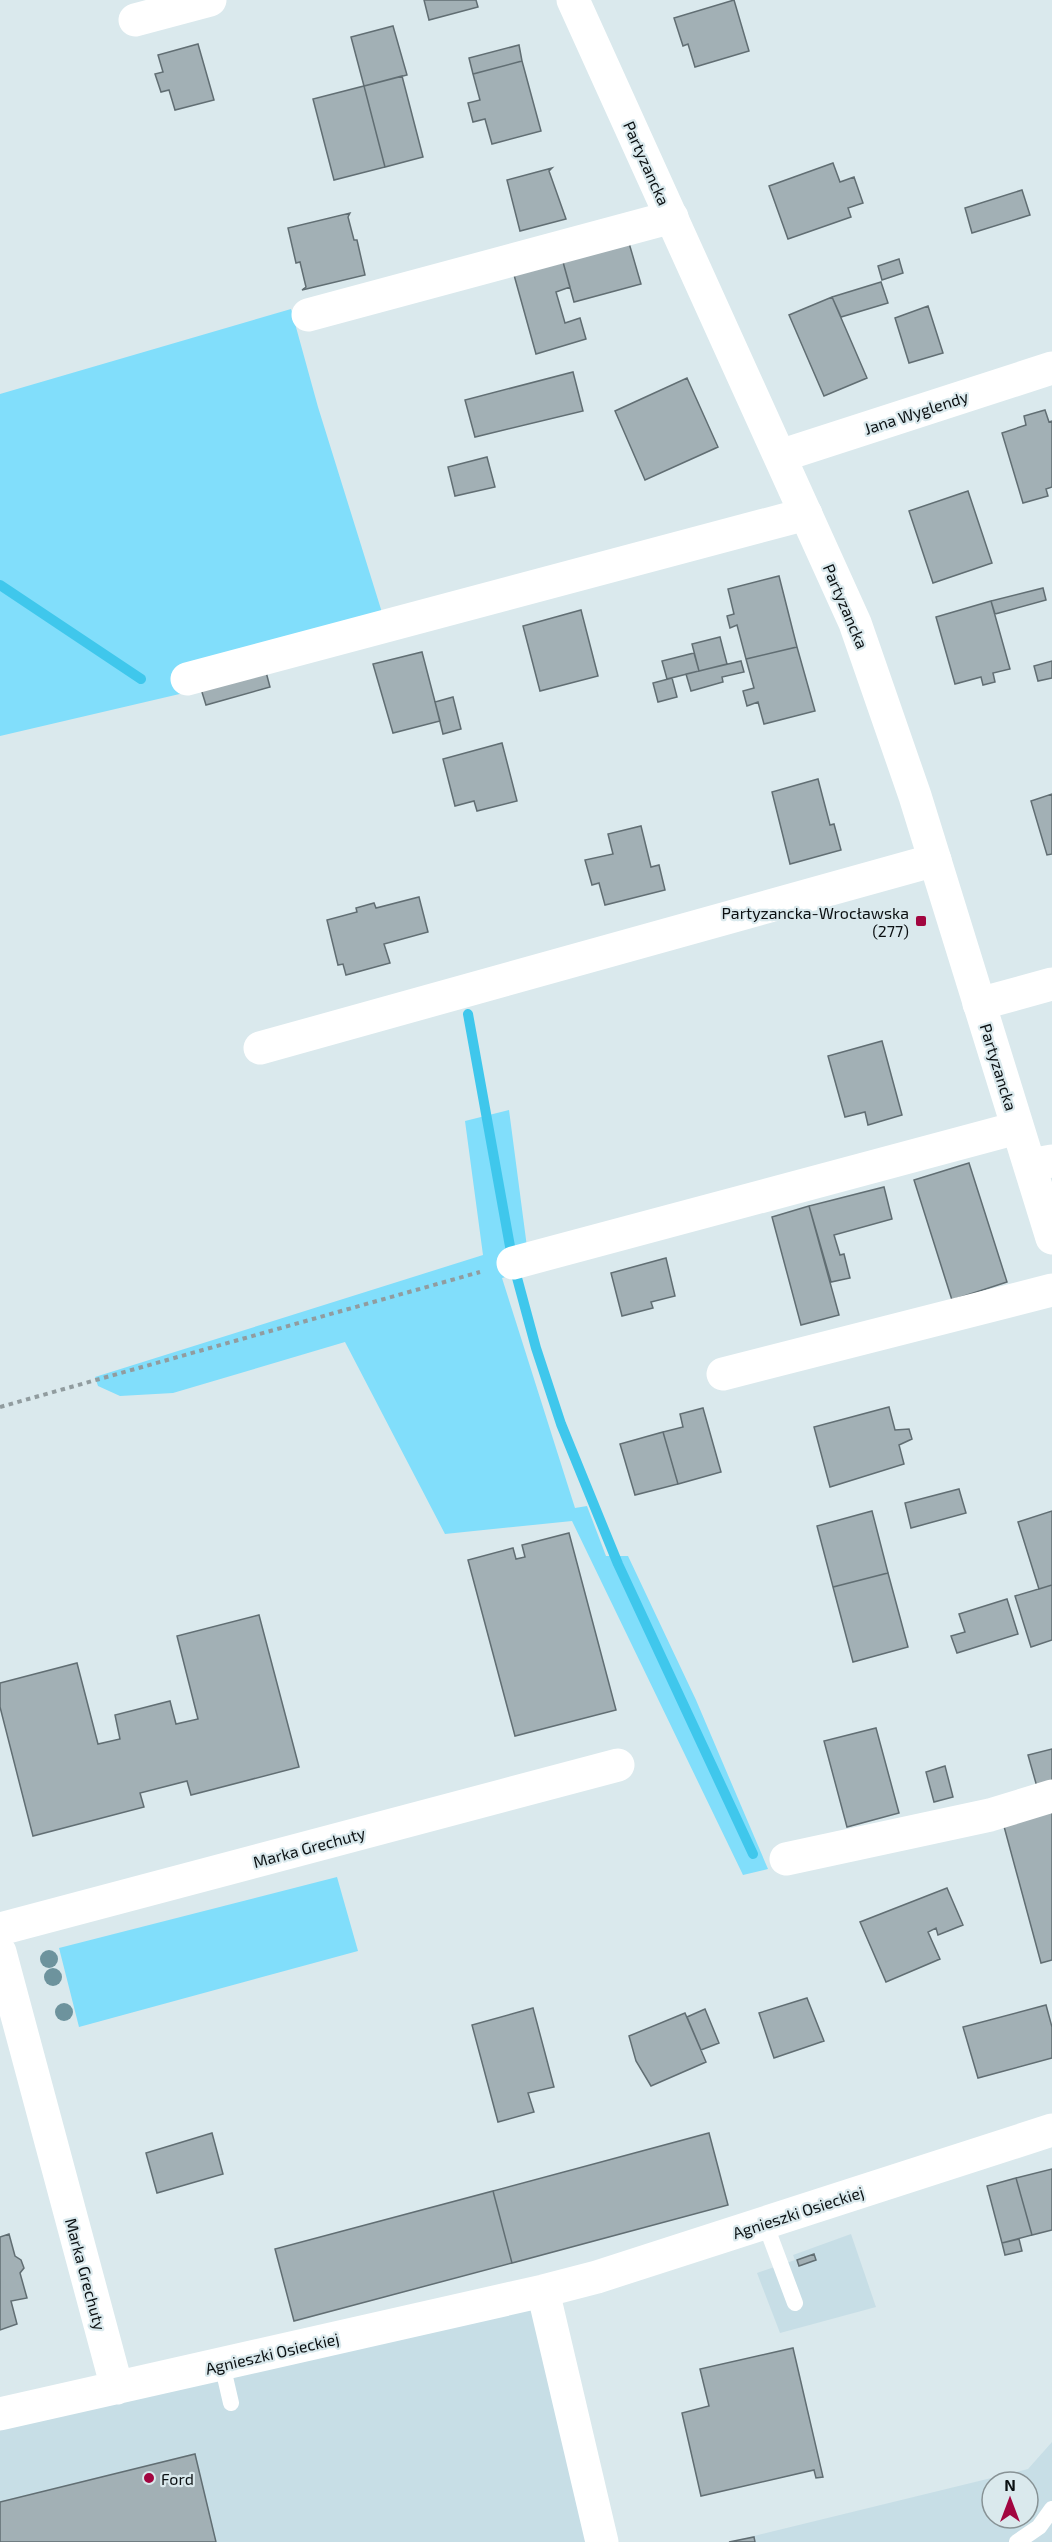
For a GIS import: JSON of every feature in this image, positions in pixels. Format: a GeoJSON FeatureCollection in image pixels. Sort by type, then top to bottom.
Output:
{"type":"FeatureCollection","features":[{"type":"Feature","properties":{"kind":"street"},"geometry":{"type":"LineString","coordinates":[[135,20],[210,0]]}},
{"type":"Feature","properties":{"kind":"street","name":"Partyzancka"},"geometry":{"type":"LineString","coordinates":[[573,0],[855,622],[935,861],[1017,1128],[1041,1163],[1052,1238]]}},
{"type":"Feature","properties":{"kind":"street"},"geometry":{"type":"LineString","coordinates":[[308,315],[672,217]]}},
{"type":"Feature","properties":{"kind":"street","name":"Jana Wyglendy"},"geometry":{"type":"LineString","coordinates":[[780,456],[1052,368]]}},
{"type":"Feature","properties":{"kind":"street"},"geometry":{"type":"LineString","coordinates":[[187,679],[806,514]]}},
{"type":"Feature","properties":{"kind":"street"},"geometry":{"type":"LineString","coordinates":[[260,1048],[935,861]]}},
{"type":"Feature","properties":{"kind":"street"},"geometry":{"type":"LineString","coordinates":[[979,1004],[1052,984]]}},
{"type":"Feature","properties":{"kind":"street"},"geometry":{"type":"LineString","coordinates":[[513,1263],[1017,1128]]}},
{"type":"Feature","properties":{"kind":"street"},"geometry":{"type":"LineString","coordinates":[[723,1374],[1052,1290]]}},
{"type":"Feature","properties":{"kind":"street","name":"Marka Grechuty"},"geometry":{"type":"LineString","coordinates":[[0,1929],[618,1765]]}},
{"type":"Feature","properties":{"kind":"street"},"geometry":{"type":"LineString","coordinates":[[786,1859],[990,1815],[1052,1796]]}},
{"type":"Feature","properties":{"kind":"street","name":"Marka Grechuty"},"geometry":{"type":"LineString","coordinates":[[0,1952],[117,2388]]}},
{"type":"Feature","properties":{"kind":"street","name":"Agnieszki Osieckiej"},"geometry":{"type":"LineString","coordinates":[[0,2414],[543,2291],[765,2223],[1052,2130]]}},
{"type":"Feature","properties":{"kind":"street"},"geometry":{"type":"LineString","coordinates":[[543,2291],[602,2542]]}},
{"type":"Feature","properties":{"kind":"lane"},"geometry":{"type":"LineString","coordinates":[[765,2223],[795,2303]]}},
{"type":"Feature","properties":{"kind":"lane"},"geometry":{"type":"LineString","coordinates":[[222,2364],[231,2403]]}},
{"type":"Feature","properties":{"kind":"lane"},"geometry":{"type":"LineString","coordinates":[[1017,2542],[1039,2528],[1052,2509]]}},
{"type":"Feature","properties":{"kind":"path"},"geometry":{"type":"LineString","coordinates":[[0,1407],[513,1263]]}},
{"type":"Feature","properties":{"kind":"shaded area"},"geometry":{"type":"Polygon","coordinates":[[[291,309],[318,407],[389,635],[201,689],[0,736],[0,394],[291,309]]]}},
{"type":"Feature","properties":{"kind":"shaded area"},"geometry":{"type":"Polygon","coordinates":[[[509,1110],[530,1270],[502,1278],[575,1508],[587,1506],[606,1556],[628,1556],[696,1700],[768,1869],[743,1875],[572,1521],[445,1534],[345,1342],[173,1393],[120,1396],[98,1386],[95,1377],[483,1255],[465,1121],[509,1110]]]}},
{"type":"Feature","properties":{"kind":"shaded area"},"geometry":{"type":"Polygon","coordinates":[[[337,1877],[358,1951],[79,2027],[59,1948],[337,1877]]]}},
{"type":"Feature","properties":{"kind":"shaded area"},"geometry":{"type":"Polygon","coordinates":[[[851,2234],[876,2307],[780,2333],[757,2273],[795,2260],[793,2255],[851,2234]]]}},
{"type":"Feature","properties":{"kind":"shaded area"},"geometry":{"type":"Polygon","coordinates":[[[543,2291],[602,2542],[0,2542],[0,2414],[543,2291]]]}},
{"type":"Feature","properties":{"kind":"shaded area"},"geometry":{"type":"Polygon","coordinates":[[[1052,2442],[1052,2542],[729,2542],[980,2481],[980,2530],[1040,2530],[1040,2470],[1024,2470],[1028,2469],[1052,2442]]]}},
{"type":"Feature","properties":{"kind":"building"},"geometry":{"type":"Polygon","coordinates":[[[424,0],[476,0],[478,7],[429,20],[424,0]]]}},
{"type":"Feature","properties":{"kind":"building"},"geometry":{"type":"Polygon","coordinates":[[[734,0],[749,51],[695,67],[688,44],[683,46],[674,18],[734,0]]]}},
{"type":"Feature","properties":{"kind":"building"},"geometry":{"type":"Polygon","coordinates":[[[393,26],[407,75],[364,86],[351,37],[393,26]]]}},
{"type":"Feature","properties":{"kind":"building"},"geometry":{"type":"Polygon","coordinates":[[[198,44],[214,100],[175,110],[169,90],[161,92],[155,74],[163,72],[158,55],[198,44]]]}},
{"type":"Feature","properties":{"kind":"building"},"geometry":{"type":"Polygon","coordinates":[[[519,45],[522,61],[473,74],[469,58],[519,45]]]}},
{"type":"Feature","properties":{"kind":"building"},"geometry":{"type":"Polygon","coordinates":[[[522,61],[541,131],[492,144],[485,119],[473,122],[468,103],[480,100],[473,74],[522,61]]]}},
{"type":"Feature","properties":{"kind":"building"},"geometry":{"type":"Polygon","coordinates":[[[402,76],[423,157],[385,167],[364,86],[402,76]]]}},
{"type":"Feature","properties":{"kind":"building"},"geometry":{"type":"Polygon","coordinates":[[[364,86],[385,167],[334,180],[313,99],[364,86]]]}},
{"type":"Feature","properties":{"kind":"building"},"geometry":{"type":"Polygon","coordinates":[[[833,163],[840,182],[854,177],[863,203],[848,208],[851,217],[788,239],[769,186],[833,163]]]}},
{"type":"Feature","properties":{"kind":"building"},"geometry":{"type":"Polygon","coordinates":[[[552,168],[549,171],[566,219],[520,231],[507,180],[552,168]]]}},
{"type":"Feature","properties":{"kind":"building"},"geometry":{"type":"Polygon","coordinates":[[[1022,190],[1030,215],[972,233],[965,208],[1022,190]]]}},
{"type":"Feature","properties":{"kind":"building"},"geometry":{"type":"Polygon","coordinates":[[[350,213],[348,217],[354,240],[357,240],[365,275],[302,290],[306,287],[300,262],[296,263],[288,228],[350,213]]]}},
{"type":"Feature","properties":{"kind":"building"},"geometry":{"type":"Polygon","coordinates":[[[629,243],[641,284],[574,302],[563,262],[629,243]]]}},
{"type":"Feature","properties":{"kind":"building"},"geometry":{"type":"Polygon","coordinates":[[[899,259],[903,273],[882,280],[878,266],[899,259]]]}},
{"type":"Feature","properties":{"kind":"building"},"geometry":{"type":"Polygon","coordinates":[[[563,262],[570,287],[556,292],[565,323],[580,318],[586,339],[536,354],[514,275],[563,262]]]}},
{"type":"Feature","properties":{"kind":"building"},"geometry":{"type":"Polygon","coordinates":[[[881,282],[888,303],[841,317],[832,297],[881,282]]]}},
{"type":"Feature","properties":{"kind":"building"},"geometry":{"type":"Polygon","coordinates":[[[832,297],[867,378],[824,396],[789,315],[832,297]]]}},
{"type":"Feature","properties":{"kind":"building"},"geometry":{"type":"Polygon","coordinates":[[[928,306],[943,353],[909,363],[895,318],[928,306]]]}},
{"type":"Feature","properties":{"kind":"building"},"geometry":{"type":"Polygon","coordinates":[[[573,372],[583,411],[475,437],[465,400],[573,372]]]}},
{"type":"Feature","properties":{"kind":"building"},"geometry":{"type":"Polygon","coordinates":[[[687,378],[718,447],[645,480],[615,411],[687,378]]]}},
{"type":"Feature","properties":{"kind":"building"},"geometry":{"type":"Polygon","coordinates":[[[1045,410],[1049,422],[1052,421],[1052,487],[1046,489],[1048,496],[1023,503],[1002,433],[1026,425],[1024,416],[1045,410]]]}},
{"type":"Feature","properties":{"kind":"building"},"geometry":{"type":"Polygon","coordinates":[[[487,457],[495,487],[455,496],[448,467],[487,457]]]}},
{"type":"Feature","properties":{"kind":"building"},"geometry":{"type":"Polygon","coordinates":[[[968,491],[992,563],[933,583],[909,511],[968,491]]]}},
{"type":"Feature","properties":{"kind":"building"},"geometry":{"type":"Polygon","coordinates":[[[779,576],[797,647],[746,659],[737,625],[730,628],[727,616],[734,614],[728,589],[779,576]]]}},
{"type":"Feature","properties":{"kind":"building"},"geometry":{"type":"Polygon","coordinates":[[[1043,588],[1046,600],[995,614],[991,601],[1043,588]]]}},
{"type":"Feature","properties":{"kind":"building"},"geometry":{"type":"Polygon","coordinates":[[[991,601],[1010,669],[993,673],[995,682],[983,685],[981,677],[955,684],[936,617],[991,601]]]}},
{"type":"Feature","properties":{"kind":"building"},"geometry":{"type":"Polygon","coordinates":[[[581,610],[598,676],[540,691],[523,626],[581,610]]]}},
{"type":"Feature","properties":{"kind":"building"},"geometry":{"type":"Polygon","coordinates":[[[720,637],[727,664],[699,671],[692,644],[720,637]]]}},
{"type":"Feature","properties":{"kind":"building"},"geometry":{"type":"Polygon","coordinates":[[[797,647],[815,711],[764,724],[758,702],[747,706],[743,691],[754,688],[746,659],[797,647]]]}},
{"type":"Feature","properties":{"kind":"building"},"geometry":{"type":"Polygon","coordinates":[[[422,652],[440,721],[393,733],[373,664],[422,652]]]}},
{"type":"Feature","properties":{"kind":"building"},"geometry":{"type":"Polygon","coordinates":[[[694,653],[699,671],[667,679],[662,661],[694,653]]]}},
{"type":"Feature","properties":{"kind":"building"},"geometry":{"type":"Polygon","coordinates":[[[741,661],[744,672],[722,677],[723,682],[691,691],[686,674],[741,661]]]}},
{"type":"Feature","properties":{"kind":"building"},"geometry":{"type":"Polygon","coordinates":[[[1052,661],[1052,678],[1038,681],[1034,666],[1052,661]]]}},
{"type":"Feature","properties":{"kind":"building"},"geometry":{"type":"Polygon","coordinates":[[[266,672],[270,687],[206,705],[201,689],[266,672]]]}},
{"type":"Feature","properties":{"kind":"building"},"geometry":{"type":"Polygon","coordinates":[[[672,678],[677,697],[658,702],[653,683],[672,678]]]}},
{"type":"Feature","properties":{"kind":"building"},"geometry":{"type":"Polygon","coordinates":[[[453,697],[461,729],[443,734],[435,702],[453,697]]]}},
{"type":"Feature","properties":{"kind":"building"},"geometry":{"type":"Polygon","coordinates":[[[502,743],[517,801],[477,811],[474,801],[455,806],[443,759],[502,743]]]}},
{"type":"Feature","properties":{"kind":"building"},"geometry":{"type":"Polygon","coordinates":[[[818,779],[830,825],[834,824],[841,850],[790,864],[772,792],[818,779]]]}},
{"type":"Feature","properties":{"kind":"building"},"geometry":{"type":"Polygon","coordinates":[[[1052,794],[1052,854],[1047,855],[1031,801],[1052,794]]]}},
{"type":"Feature","properties":{"kind":"building"},"geometry":{"type":"Polygon","coordinates":[[[641,826],[651,867],[659,865],[665,890],[605,905],[599,883],[592,885],[585,860],[613,854],[608,834],[641,826]]]}},
{"type":"Feature","properties":{"kind":"building"},"geometry":{"type":"Polygon","coordinates":[[[419,897],[428,932],[384,944],[390,963],[346,975],[343,964],[338,965],[327,920],[357,912],[356,908],[374,903],[376,908],[419,897]]]}},
{"type":"Feature","properties":{"kind":"building"},"geometry":{"type":"Polygon","coordinates":[[[882,1041],[902,1115],[868,1125],[865,1112],[845,1117],[828,1056],[882,1041]]]}},
{"type":"Feature","properties":{"kind":"building"},"geometry":{"type":"Polygon","coordinates":[[[969,1163],[1007,1282],[952,1300],[914,1180],[969,1163]]]}},
{"type":"Feature","properties":{"kind":"building"},"geometry":{"type":"Polygon","coordinates":[[[884,1187],[892,1219],[834,1235],[840,1255],[844,1254],[850,1278],[831,1282],[809,1206],[884,1187]]]}},
{"type":"Feature","properties":{"kind":"building"},"geometry":{"type":"Polygon","coordinates":[[[809,1206],[839,1315],[801,1325],[772,1217],[809,1206]]]}},
{"type":"Feature","properties":{"kind":"building"},"geometry":{"type":"Polygon","coordinates":[[[666,1258],[675,1296],[651,1302],[653,1308],[622,1316],[611,1273],[666,1258]]]}},
{"type":"Feature","properties":{"kind":"building"},"geometry":{"type":"Polygon","coordinates":[[[889,1407],[895,1430],[909,1429],[912,1439],[899,1445],[904,1464],[830,1487],[814,1427],[889,1407]]]}},
{"type":"Feature","properties":{"kind":"building"},"geometry":{"type":"Polygon","coordinates":[[[703,1408],[721,1472],[678,1484],[663,1432],[683,1427],[680,1414],[703,1408]]]}},
{"type":"Feature","properties":{"kind":"building"},"geometry":{"type":"Polygon","coordinates":[[[663,1432],[678,1484],[635,1495],[620,1444],[663,1432]]]}},
{"type":"Feature","properties":{"kind":"building"},"geometry":{"type":"Polygon","coordinates":[[[959,1489],[966,1513],[911,1528],[905,1503],[959,1489]]]}},
{"type":"Feature","properties":{"kind":"building"},"geometry":{"type":"Polygon","coordinates":[[[872,1511],[888,1573],[833,1587],[817,1526],[872,1511]]]}},
{"type":"Feature","properties":{"kind":"building"},"geometry":{"type":"Polygon","coordinates":[[[1052,1511],[1052,1585],[1039,1589],[1018,1522],[1052,1511]]]}},
{"type":"Feature","properties":{"kind":"building"},"geometry":{"type":"Polygon","coordinates":[[[569,1533],[616,1710],[515,1736],[468,1560],[513,1548],[516,1559],[525,1557],[522,1545],[569,1533]]]}},
{"type":"Feature","properties":{"kind":"building"},"geometry":{"type":"Polygon","coordinates":[[[888,1573],[908,1647],[853,1662],[833,1587],[888,1573]]]}},
{"type":"Feature","properties":{"kind":"building"},"geometry":{"type":"Polygon","coordinates":[[[1052,1585],[1052,1640],[1031,1647],[1015,1596],[1052,1585]]]}},
{"type":"Feature","properties":{"kind":"building"},"geometry":{"type":"Polygon","coordinates":[[[1007,1599],[1018,1634],[957,1653],[951,1636],[965,1632],[959,1614],[1007,1599]]]}},
{"type":"Feature","properties":{"kind":"building"},"geometry":{"type":"Polygon","coordinates":[[[259,1615],[299,1767],[191,1795],[187,1781],[140,1793],[144,1807],[33,1836],[0,1707],[0,1683],[77,1663],[98,1744],[120,1739],[115,1715],[170,1701],[176,1724],[198,1719],[177,1636],[259,1615]]]}},
{"type":"Feature","properties":{"kind":"building"},"geometry":{"type":"Polygon","coordinates":[[[876,1728],[899,1813],[847,1827],[824,1741],[876,1728]]]}},
{"type":"Feature","properties":{"kind":"building"},"geometry":{"type":"Polygon","coordinates":[[[1052,1749],[1052,1790],[1039,1794],[1028,1755],[1052,1749]]]}},
{"type":"Feature","properties":{"kind":"building"},"geometry":{"type":"Polygon","coordinates":[[[945,1766],[953,1797],[934,1802],[926,1772],[945,1766]]]}},
{"type":"Feature","properties":{"kind":"building"},"geometry":{"type":"Polygon","coordinates":[[[1052,1805],[1052,1960],[1041,1963],[1002,1819],[1052,1805]]]}},
{"type":"Feature","properties":{"kind":"building"},"geometry":{"type":"Polygon","coordinates":[[[947,1888],[963,1925],[938,1935],[936,1928],[928,1932],[940,1959],[886,1982],[860,1922],[947,1888]]]}},
{"type":"Feature","properties":{"kind":"building"},"geometry":{"type":"Polygon","coordinates":[[[807,1998],[824,2041],[774,2058],[759,2013],[807,1998]]]}},
{"type":"Feature","properties":{"kind":"building"},"geometry":{"type":"Polygon","coordinates":[[[1046,2005],[1052,2027],[1052,2058],[978,2078],[963,2027],[1046,2005]]]}},
{"type":"Feature","properties":{"kind":"building"},"geometry":{"type":"Polygon","coordinates":[[[533,2008],[554,2087],[528,2093],[534,2112],[498,2122],[472,2025],[533,2008]]]}},
{"type":"Feature","properties":{"kind":"building"},"geometry":{"type":"Polygon","coordinates":[[[705,2009],[719,2043],[701,2050],[687,2017],[705,2009]]]}},
{"type":"Feature","properties":{"kind":"building"},"geometry":{"type":"Polygon","coordinates":[[[685,2013],[706,2062],[651,2086],[636,2061],[629,2036],[685,2013]]]}},
{"type":"Feature","properties":{"kind":"building"},"geometry":{"type":"Polygon","coordinates":[[[212,2133],[223,2174],[157,2193],[146,2153],[212,2133]]]}},
{"type":"Feature","properties":{"kind":"building"},"geometry":{"type":"Polygon","coordinates":[[[709,2133],[728,2205],[512,2263],[493,2191],[709,2133]]]}},
{"type":"Feature","properties":{"kind":"building"},"geometry":{"type":"Polygon","coordinates":[[[1052,2169],[1052,2230],[1032,2235],[1016,2178],[1052,2169]]]}},
{"type":"Feature","properties":{"kind":"building"},"geometry":{"type":"Polygon","coordinates":[[[1016,2178],[1032,2235],[1002,2243],[987,2186],[1016,2178]]]}},
{"type":"Feature","properties":{"kind":"building"},"geometry":{"type":"Polygon","coordinates":[[[493,2191],[512,2263],[294,2321],[275,2249],[493,2191]]]}},
{"type":"Feature","properties":{"kind":"building"},"geometry":{"type":"Polygon","coordinates":[[[9,2234],[15,2256],[21,2260],[24,2268],[20,2273],[27,2298],[11,2301],[17,2324],[0,2330],[0,2237],[9,2234]]]}},
{"type":"Feature","properties":{"kind":"building"},"geometry":{"type":"Polygon","coordinates":[[[1019,2239],[1022,2251],[1005,2255],[1002,2243],[1019,2239]]]}},
{"type":"Feature","properties":{"kind":"building"},"geometry":{"type":"Polygon","coordinates":[[[814,2254],[816,2260],[799,2266],[797,2260],[814,2254]]]}},
{"type":"Feature","properties":{"kind":"building"},"geometry":{"type":"Polygon","coordinates":[[[793,2348],[823,2477],[816,2478],[814,2470],[701,2496],[682,2413],[709,2406],[700,2369],[793,2348]]]}},
{"type":"Feature","properties":{"kind":"building","name":"Ford"},"geometry":{"type":"Polygon","coordinates":[[[195,2454],[216,2542],[0,2542],[0,2502],[195,2454]]]}},
{"type":"Feature","properties":{"kind":"building"},"geometry":{"type":"Polygon","coordinates":[[[754,2537],[755,2542],[729,2542],[754,2537]]]}},
{"type":"Feature","properties":{"kind":"waterway"},"geometry":{"type":"LineString","coordinates":[[0,585],[141,679]]}},
{"type":"Feature","properties":{"kind":"waterway"},"geometry":{"type":"LineString","coordinates":[[468,1014],[513,1263],[536,1348],[561,1424],[618,1564],[753,1854]]}},
{"type":"Feature","properties":{"kind":"place","name":"Partyzancka-Wrocławska (277)"},"geometry":{"type":"Point","coordinates":[921,921]}},
{"type":"Feature","properties":{"kind":"place","name":"Ford"},"geometry":{"type":"Point","coordinates":[149,2478]}}]}
